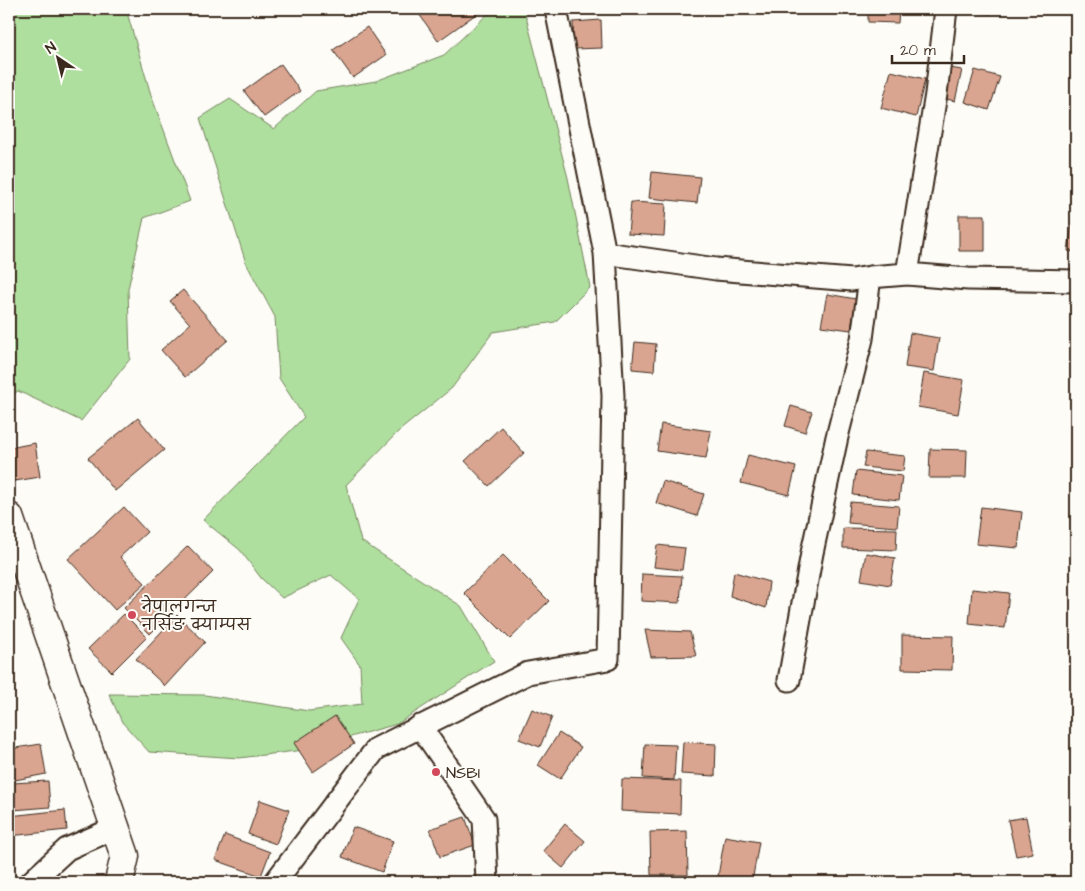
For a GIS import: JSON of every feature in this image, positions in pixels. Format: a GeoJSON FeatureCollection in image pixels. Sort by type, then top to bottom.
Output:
{"type":"FeatureCollection","features":[{"type":"Feature","properties":{"kind":"street"},"geometry":{"type":"LineString","coordinates":[[275,882],[376,749],[528,673],[608,659],[612,396],[605,253],[556,9]]}},
{"type":"Feature","properties":{"kind":"street"},"geometry":{"type":"LineString","coordinates":[[907,274],[936,94],[946,9]]}},
{"type":"Feature","properties":{"kind":"street"},"geometry":{"type":"LineString","coordinates":[[605,253],[716,269],[852,280],[870,276],[907,274],[968,279],[1076,281]]}},
{"type":"Feature","properties":{"kind":"street"},"geometry":{"type":"LineString","coordinates":[[789,680],[812,553],[837,437],[862,339],[870,276]]}},
{"type":"Feature","properties":{"kind":"street"},"geometry":{"type":"LineString","coordinates":[[9,517],[124,856],[119,882]]}},
{"type":"Feature","properties":{"kind":"street"},"geometry":{"type":"LineString","coordinates":[[420,726],[484,819],[487,882]]}},
{"type":"Feature","properties":{"kind":"street"},"geometry":{"type":"LineString","coordinates":[[31,882],[67,849],[115,828]]}},
{"type":"Feature","properties":{"kind":"green space"},"geometry":{"type":"Polygon","coordinates":[[[9,9],[126,9],[151,95],[190,201],[144,218],[128,289],[130,359],[81,421],[18,391],[9,396],[9,9]]]}},
{"type":"Feature","properties":{"kind":"green space"},"geometry":{"type":"Polygon","coordinates":[[[493,9],[524,9],[568,178],[590,287],[555,322],[493,332],[452,388],[399,431],[346,485],[361,541],[461,606],[494,661],[397,724],[304,750],[239,758],[149,752],[122,722],[109,694],[205,695],[309,711],[362,704],[360,665],[341,638],[359,599],[331,575],[282,598],[261,578],[240,550],[203,520],[304,417],[279,378],[275,317],[246,263],[200,118],[230,99],[274,129],[316,91],[376,81],[444,55],[493,9]]]}},
{"type":"Feature","properties":{"kind":"building"},"geometry":{"type":"Polygon","coordinates":[[[420,9],[477,9],[479,12],[438,41],[417,11],[420,9]]]}},
{"type":"Feature","properties":{"kind":"building"},"geometry":{"type":"Polygon","coordinates":[[[569,9],[587,9],[588,13],[569,14],[569,9]]]}},
{"type":"Feature","properties":{"kind":"building"},"geometry":{"type":"Polygon","coordinates":[[[868,9],[899,9],[898,23],[868,22],[868,9]]]}},
{"type":"Feature","properties":{"kind":"building"},"geometry":{"type":"Polygon","coordinates":[[[954,9],[992,9],[991,14],[954,9]]]}},
{"type":"Feature","properties":{"kind":"building"},"geometry":{"type":"Polygon","coordinates":[[[601,20],[602,48],[574,49],[573,22],[601,20]]]}},
{"type":"Feature","properties":{"kind":"building"},"geometry":{"type":"Polygon","coordinates":[[[367,27],[386,55],[353,78],[333,50],[367,27]]]}},
{"type":"Feature","properties":{"kind":"building"},"geometry":{"type":"Polygon","coordinates":[[[281,64],[300,91],[264,117],[244,91],[281,64]]]}},
{"type":"Feature","properties":{"kind":"building"},"geometry":{"type":"Polygon","coordinates":[[[944,67],[962,70],[955,101],[938,97],[944,67]]]}},
{"type":"Feature","properties":{"kind":"building"},"geometry":{"type":"Polygon","coordinates":[[[975,70],[1000,77],[989,110],[965,102],[975,70]]]}},
{"type":"Feature","properties":{"kind":"building"},"geometry":{"type":"Polygon","coordinates":[[[891,71],[925,79],[916,117],[881,108],[891,71]]]}},
{"type":"Feature","properties":{"kind":"building"},"geometry":{"type":"Polygon","coordinates":[[[652,172],[700,177],[697,203],[649,198],[652,172]]]}},
{"type":"Feature","properties":{"kind":"building"},"geometry":{"type":"Polygon","coordinates":[[[631,202],[666,204],[664,236],[628,234],[631,202]]]}},
{"type":"Feature","properties":{"kind":"building"},"geometry":{"type":"Polygon","coordinates":[[[959,215],[985,215],[985,251],[959,251],[959,215]]]}},
{"type":"Feature","properties":{"kind":"building"},"geometry":{"type":"Polygon","coordinates":[[[1073,216],[1076,217],[1076,252],[1068,251],[1073,216]]]}},
{"type":"Feature","properties":{"kind":"building"},"geometry":{"type":"Polygon","coordinates":[[[183,290],[228,340],[185,377],[161,350],[190,324],[170,301],[183,290]]]}},
{"type":"Feature","properties":{"kind":"building"},"geometry":{"type":"Polygon","coordinates":[[[827,294],[856,299],[851,330],[821,326],[827,294]]]}},
{"type":"Feature","properties":{"kind":"building"},"geometry":{"type":"Polygon","coordinates":[[[910,333],[939,338],[934,371],[905,367],[910,333]]]}},
{"type":"Feature","properties":{"kind":"building"},"geometry":{"type":"Polygon","coordinates":[[[635,342],[656,344],[654,371],[632,369],[635,342]]]}},
{"type":"Feature","properties":{"kind":"building"},"geometry":{"type":"Polygon","coordinates":[[[924,373],[964,380],[958,414],[918,407],[924,373]]]}},
{"type":"Feature","properties":{"kind":"building"},"geometry":{"type":"Polygon","coordinates":[[[791,406],[812,412],[805,432],[785,426],[791,406]]]}},
{"type":"Feature","properties":{"kind":"building"},"geometry":{"type":"Polygon","coordinates":[[[138,418],[164,450],[115,491],[88,458],[138,418]]]}},
{"type":"Feature","properties":{"kind":"building"},"geometry":{"type":"Polygon","coordinates":[[[661,424],[711,431],[706,458],[657,451],[661,424]]]}},
{"type":"Feature","properties":{"kind":"building"},"geometry":{"type":"Polygon","coordinates":[[[501,427],[524,453],[489,486],[465,461],[501,427]]]}},
{"type":"Feature","properties":{"kind":"building"},"geometry":{"type":"Polygon","coordinates":[[[35,443],[40,477],[9,482],[9,448],[35,443]]]}},
{"type":"Feature","properties":{"kind":"building"},"geometry":{"type":"Polygon","coordinates":[[[930,449],[967,450],[966,478],[929,478],[930,449]]]}},
{"type":"Feature","properties":{"kind":"building"},"geometry":{"type":"Polygon","coordinates":[[[866,452],[905,456],[903,471],[863,467],[866,452]]]}},
{"type":"Feature","properties":{"kind":"building"},"geometry":{"type":"Polygon","coordinates":[[[748,455],[796,467],[789,495],[741,483],[748,455]]]}},
{"type":"Feature","properties":{"kind":"building"},"geometry":{"type":"Polygon","coordinates":[[[856,471],[902,476],[899,500],[853,495],[856,471]]]}},
{"type":"Feature","properties":{"kind":"building"},"geometry":{"type":"Polygon","coordinates":[[[663,481],[704,494],[697,516],[656,503],[663,481]]]}},
{"type":"Feature","properties":{"kind":"building"},"geometry":{"type":"Polygon","coordinates":[[[850,502],[899,506],[897,527],[848,523],[850,502]]]}},
{"type":"Feature","properties":{"kind":"building"},"geometry":{"type":"Polygon","coordinates":[[[124,507],[147,532],[120,557],[145,583],[115,610],[68,559],[124,507]]]}},
{"type":"Feature","properties":{"kind":"building"},"geometry":{"type":"Polygon","coordinates":[[[981,507],[1022,512],[1018,548],[976,544],[981,507]]]}},
{"type":"Feature","properties":{"kind":"building"},"geometry":{"type":"Polygon","coordinates":[[[843,528],[897,529],[896,550],[843,548],[843,528]]]}},
{"type":"Feature","properties":{"kind":"building"},"geometry":{"type":"Polygon","coordinates":[[[657,545],[685,548],[682,570],[654,567],[657,545]]]}},
{"type":"Feature","properties":{"kind":"building"},"geometry":{"type":"Polygon","coordinates":[[[188,546],[213,572],[150,634],[124,608],[188,546]]]}},
{"type":"Feature","properties":{"kind":"building"},"geometry":{"type":"Polygon","coordinates":[[[866,553],[895,558],[890,585],[861,580],[866,553]]]}},
{"type":"Feature","properties":{"kind":"building"},"geometry":{"type":"Polygon","coordinates":[[[503,555],[549,601],[510,639],[464,593],[503,555]]]}},
{"type":"Feature","properties":{"kind":"building"},"geometry":{"type":"Polygon","coordinates":[[[734,572],[769,582],[766,608],[730,596],[734,572]]]}},
{"type":"Feature","properties":{"kind":"building"},"geometry":{"type":"Polygon","coordinates":[[[642,574],[682,576],[680,603],[641,601],[642,574]]]}},
{"type":"Feature","properties":{"kind":"building"},"geometry":{"type":"Polygon","coordinates":[[[972,589],[1009,593],[1005,628],[969,624],[972,589]]]}},
{"type":"Feature","properties":{"kind":"building"},"geometry":{"type":"Polygon","coordinates":[[[124,614],[147,637],[112,672],[88,649],[124,614]]]}},
{"type":"Feature","properties":{"kind":"building"},"geometry":{"type":"Polygon","coordinates":[[[177,615],[205,642],[165,686],[136,659],[177,615]]]}},
{"type":"Feature","properties":{"kind":"building"},"geometry":{"type":"Polygon","coordinates":[[[645,630],[690,632],[696,656],[651,657],[645,630]]]}},
{"type":"Feature","properties":{"kind":"building"},"geometry":{"type":"Polygon","coordinates":[[[902,635],[953,636],[952,670],[902,669],[902,635]]]}},
{"type":"Feature","properties":{"kind":"building"},"geometry":{"type":"Polygon","coordinates":[[[532,709],[552,717],[540,747],[519,739],[532,709]]]}},
{"type":"Feature","properties":{"kind":"building"},"geometry":{"type":"Polygon","coordinates":[[[335,716],[354,744],[313,772],[294,743],[335,716]]]}},
{"type":"Feature","properties":{"kind":"building"},"geometry":{"type":"Polygon","coordinates":[[[559,733],[581,747],[560,779],[538,765],[559,733]]]}},
{"type":"Feature","properties":{"kind":"building"},"geometry":{"type":"Polygon","coordinates":[[[683,742],[716,744],[715,776],[681,774],[683,742]]]}},
{"type":"Feature","properties":{"kind":"building"},"geometry":{"type":"Polygon","coordinates":[[[41,744],[46,774],[10,781],[9,749],[41,744]]]}},
{"type":"Feature","properties":{"kind":"building"},"geometry":{"type":"Polygon","coordinates":[[[645,744],[676,745],[674,780],[643,778],[645,744]]]}},
{"type":"Feature","properties":{"kind":"building"},"geometry":{"type":"Polygon","coordinates":[[[622,779],[681,781],[680,814],[621,811],[622,779]]]}},
{"type":"Feature","properties":{"kind":"building"},"geometry":{"type":"Polygon","coordinates":[[[48,781],[50,807],[13,810],[12,783],[48,781]]]}},
{"type":"Feature","properties":{"kind":"building"},"geometry":{"type":"Polygon","coordinates":[[[260,800],[289,810],[276,844],[248,834],[260,800]]]}},
{"type":"Feature","properties":{"kind":"building"},"geometry":{"type":"Polygon","coordinates":[[[65,810],[67,830],[9,836],[9,816],[65,810]]]}},
{"type":"Feature","properties":{"kind":"building"},"geometry":{"type":"Polygon","coordinates":[[[465,817],[475,845],[440,857],[430,829],[465,817]]]}},
{"type":"Feature","properties":{"kind":"building"},"geometry":{"type":"Polygon","coordinates":[[[1026,817],[1033,853],[1016,856],[1008,820],[1026,817]]]}},
{"type":"Feature","properties":{"kind":"building"},"geometry":{"type":"Polygon","coordinates":[[[565,824],[585,841],[563,868],[543,851],[565,824]]]}},
{"type":"Feature","properties":{"kind":"building"},"geometry":{"type":"Polygon","coordinates":[[[353,827],[393,841],[382,872],[342,857],[353,827]]]}},
{"type":"Feature","properties":{"kind":"building"},"geometry":{"type":"Polygon","coordinates":[[[687,831],[688,875],[651,875],[650,832],[687,831]]]}},
{"type":"Feature","properties":{"kind":"building"},"geometry":{"type":"Polygon","coordinates":[[[225,835],[270,852],[261,876],[215,860],[225,835]]]}},
{"type":"Feature","properties":{"kind":"building"},"geometry":{"type":"Polygon","coordinates":[[[725,836],[759,842],[752,882],[718,876],[725,836]]]}},
{"type":"Feature","properties":{"kind":"place","name":"नेपालगन्ज नर्सिङ क्याम्पस"},"geometry":{"type":"Point","coordinates":[132,615]}},
{"type":"Feature","properties":{"kind":"place","name":"NSBI"},"geometry":{"type":"Point","coordinates":[436,772]}}]}
